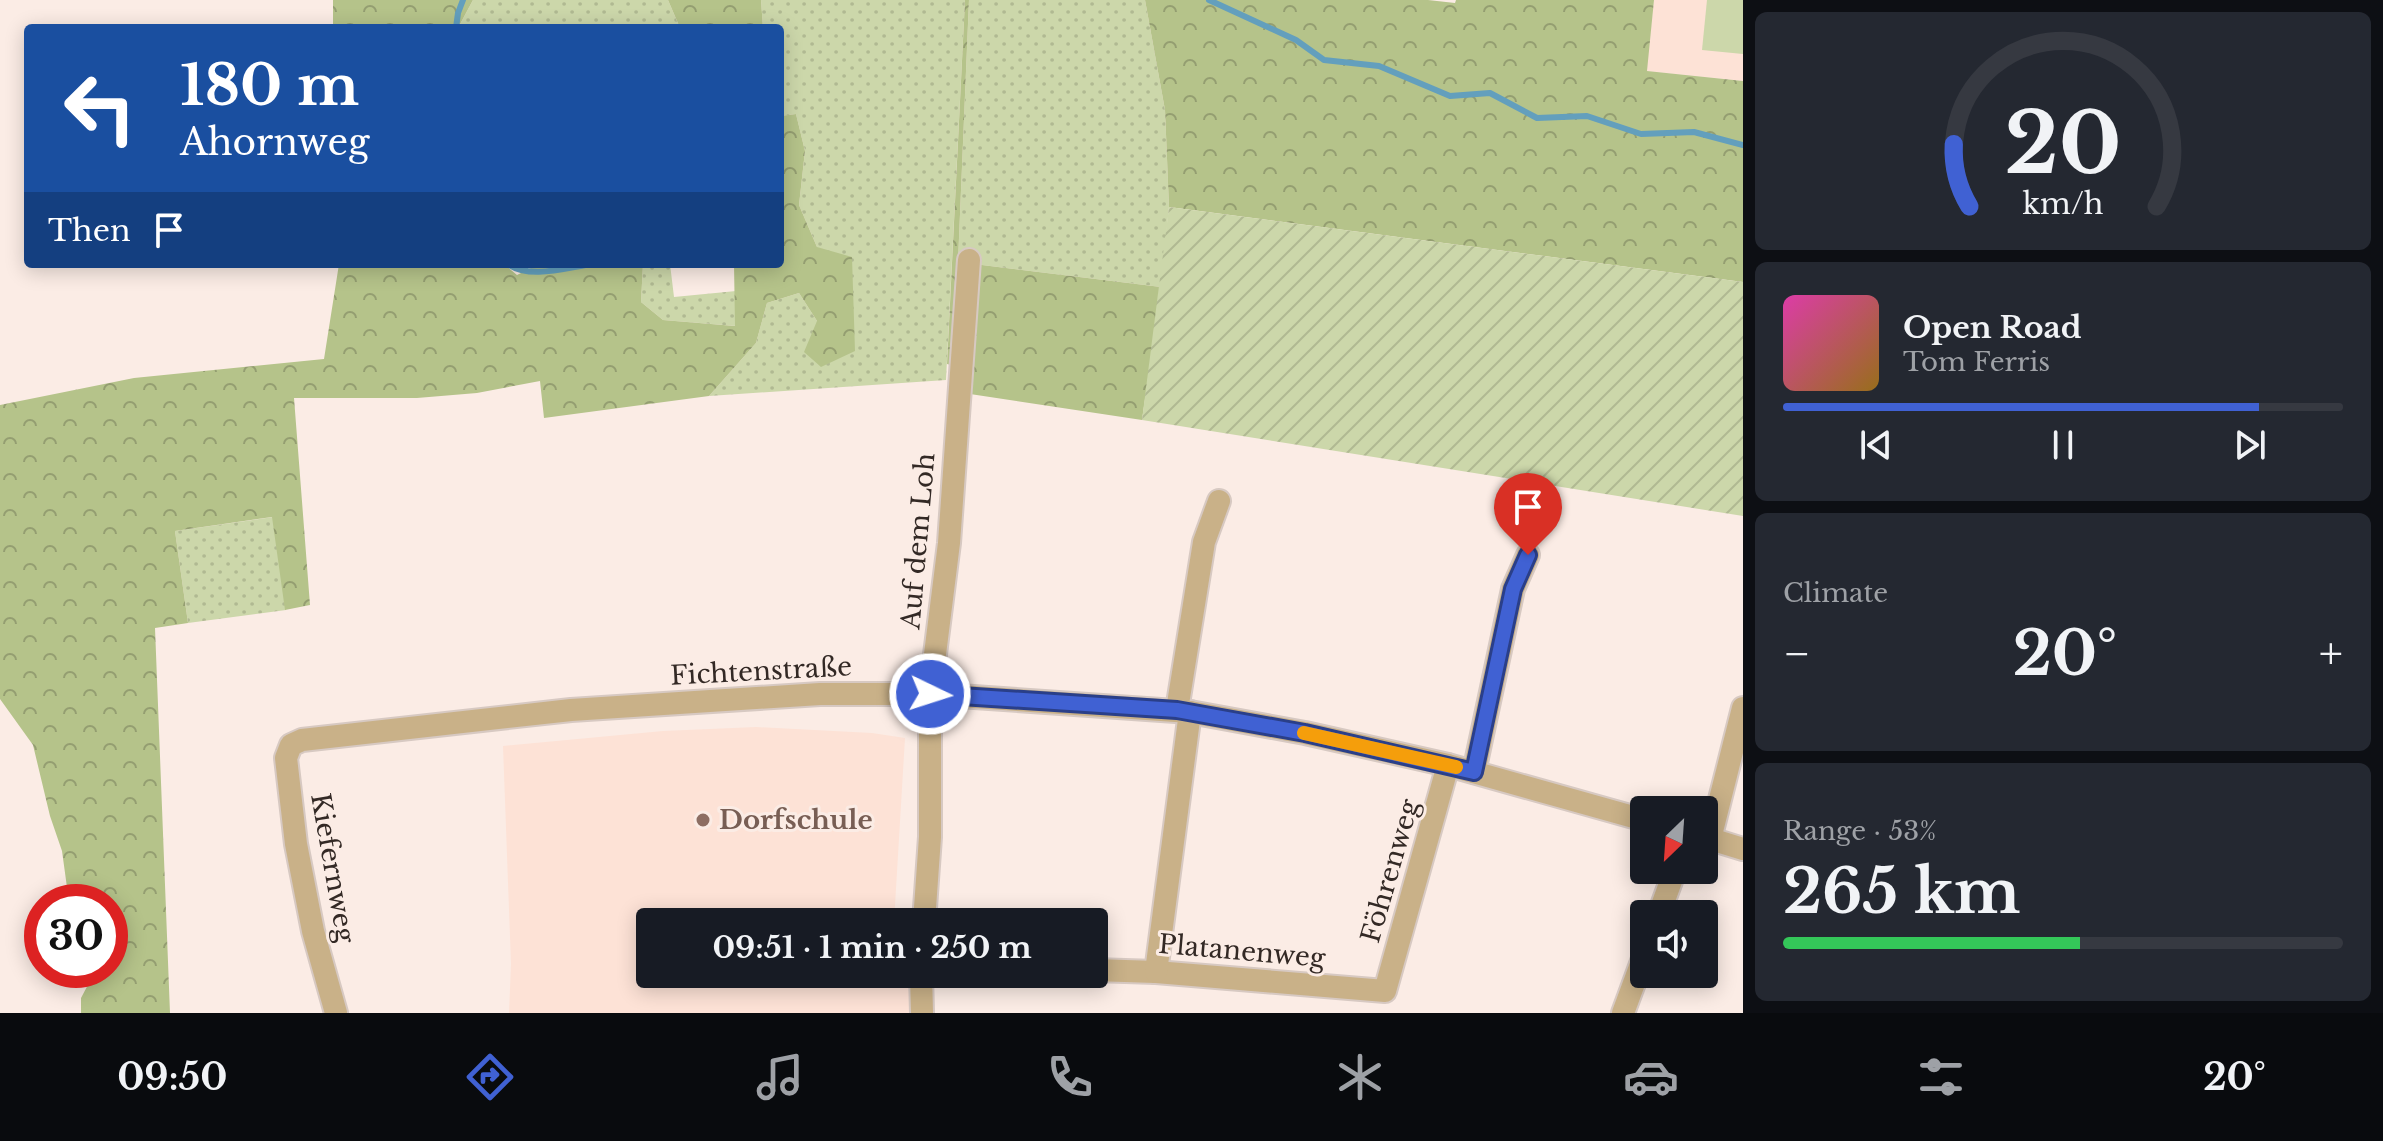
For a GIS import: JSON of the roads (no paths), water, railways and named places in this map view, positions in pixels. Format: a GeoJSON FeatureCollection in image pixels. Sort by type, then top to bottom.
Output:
{"type":"FeatureCollection","features":[{"type":"Feature","properties":{"kind":"street","name":"Auf dem Loh"},"geometry":{"type":"LineString","coordinates":[[925,908],[930,837],[930,694],[949,543],[969,260]]}},
{"type":"Feature","properties":{"kind":"street"},"geometry":{"type":"LineString","coordinates":[[1156,972],[1204,542],[1219,501]]}},
{"type":"Feature","properties":{"kind":"street"},"geometry":{"type":"LineString","coordinates":[[1474,772],[1513,589],[1528,555]]}},
{"type":"Feature","properties":{"kind":"street","name":"Fichtenstraße"},"geometry":{"type":"LineString","coordinates":[[302,740],[571,710],[820,694],[930,694],[1184,711],[1448,765],[1630,816]]}},
{"type":"Feature","properties":{"kind":"street"},"geometry":{"type":"LineString","coordinates":[[1718,798],[1743,708]]}},
{"type":"Feature","properties":{"kind":"street","name":"Kiefernweg"},"geometry":{"type":"LineString","coordinates":[[302,740],[291,745],[286,758],[296,844],[313,931],[336,1013]]}},
{"type":"Feature","properties":{"kind":"street","name":"Föhrenweg"},"geometry":{"type":"LineString","coordinates":[[1385,991],[1448,765]]}},
{"type":"Feature","properties":{"kind":"street"},"geometry":{"type":"LineString","coordinates":[[1718,841],[1743,849]]}},
{"type":"Feature","properties":{"kind":"street","name":"Platanenweg"},"geometry":{"type":"LineString","coordinates":[[1108,970],[1385,991]]}},
{"type":"Feature","properties":{"kind":"street"},"geometry":{"type":"LineString","coordinates":[[921,988],[922,1013]]}},
{"type":"Feature","properties":{"kind":"street"},"geometry":{"type":"LineString","coordinates":[[1623,1013],[1632,988]]}},
{"type":"Feature","properties":{"kind":"waterway"},"geometry":{"type":"LineString","coordinates":[[457,24],[463,0]]}},
{"type":"Feature","properties":{"kind":"waterway"},"geometry":{"type":"LineString","coordinates":[[1209,0],[1296,40],[1324,60],[1379,66],[1450,96],[1490,93],[1537,118],[1587,116],[1641,134],[1694,132],[1743,145]]}},
{"type":"Feature","properties":{"kind":"waterway"},"geometry":{"type":"LineString","coordinates":[[515,268],[538,272],[572,268]]}},
{"type":"Feature","properties":{"kind":"place","name":"Dorfschule"},"geometry":{"type":"Point","coordinates":[703,820]}}]}
